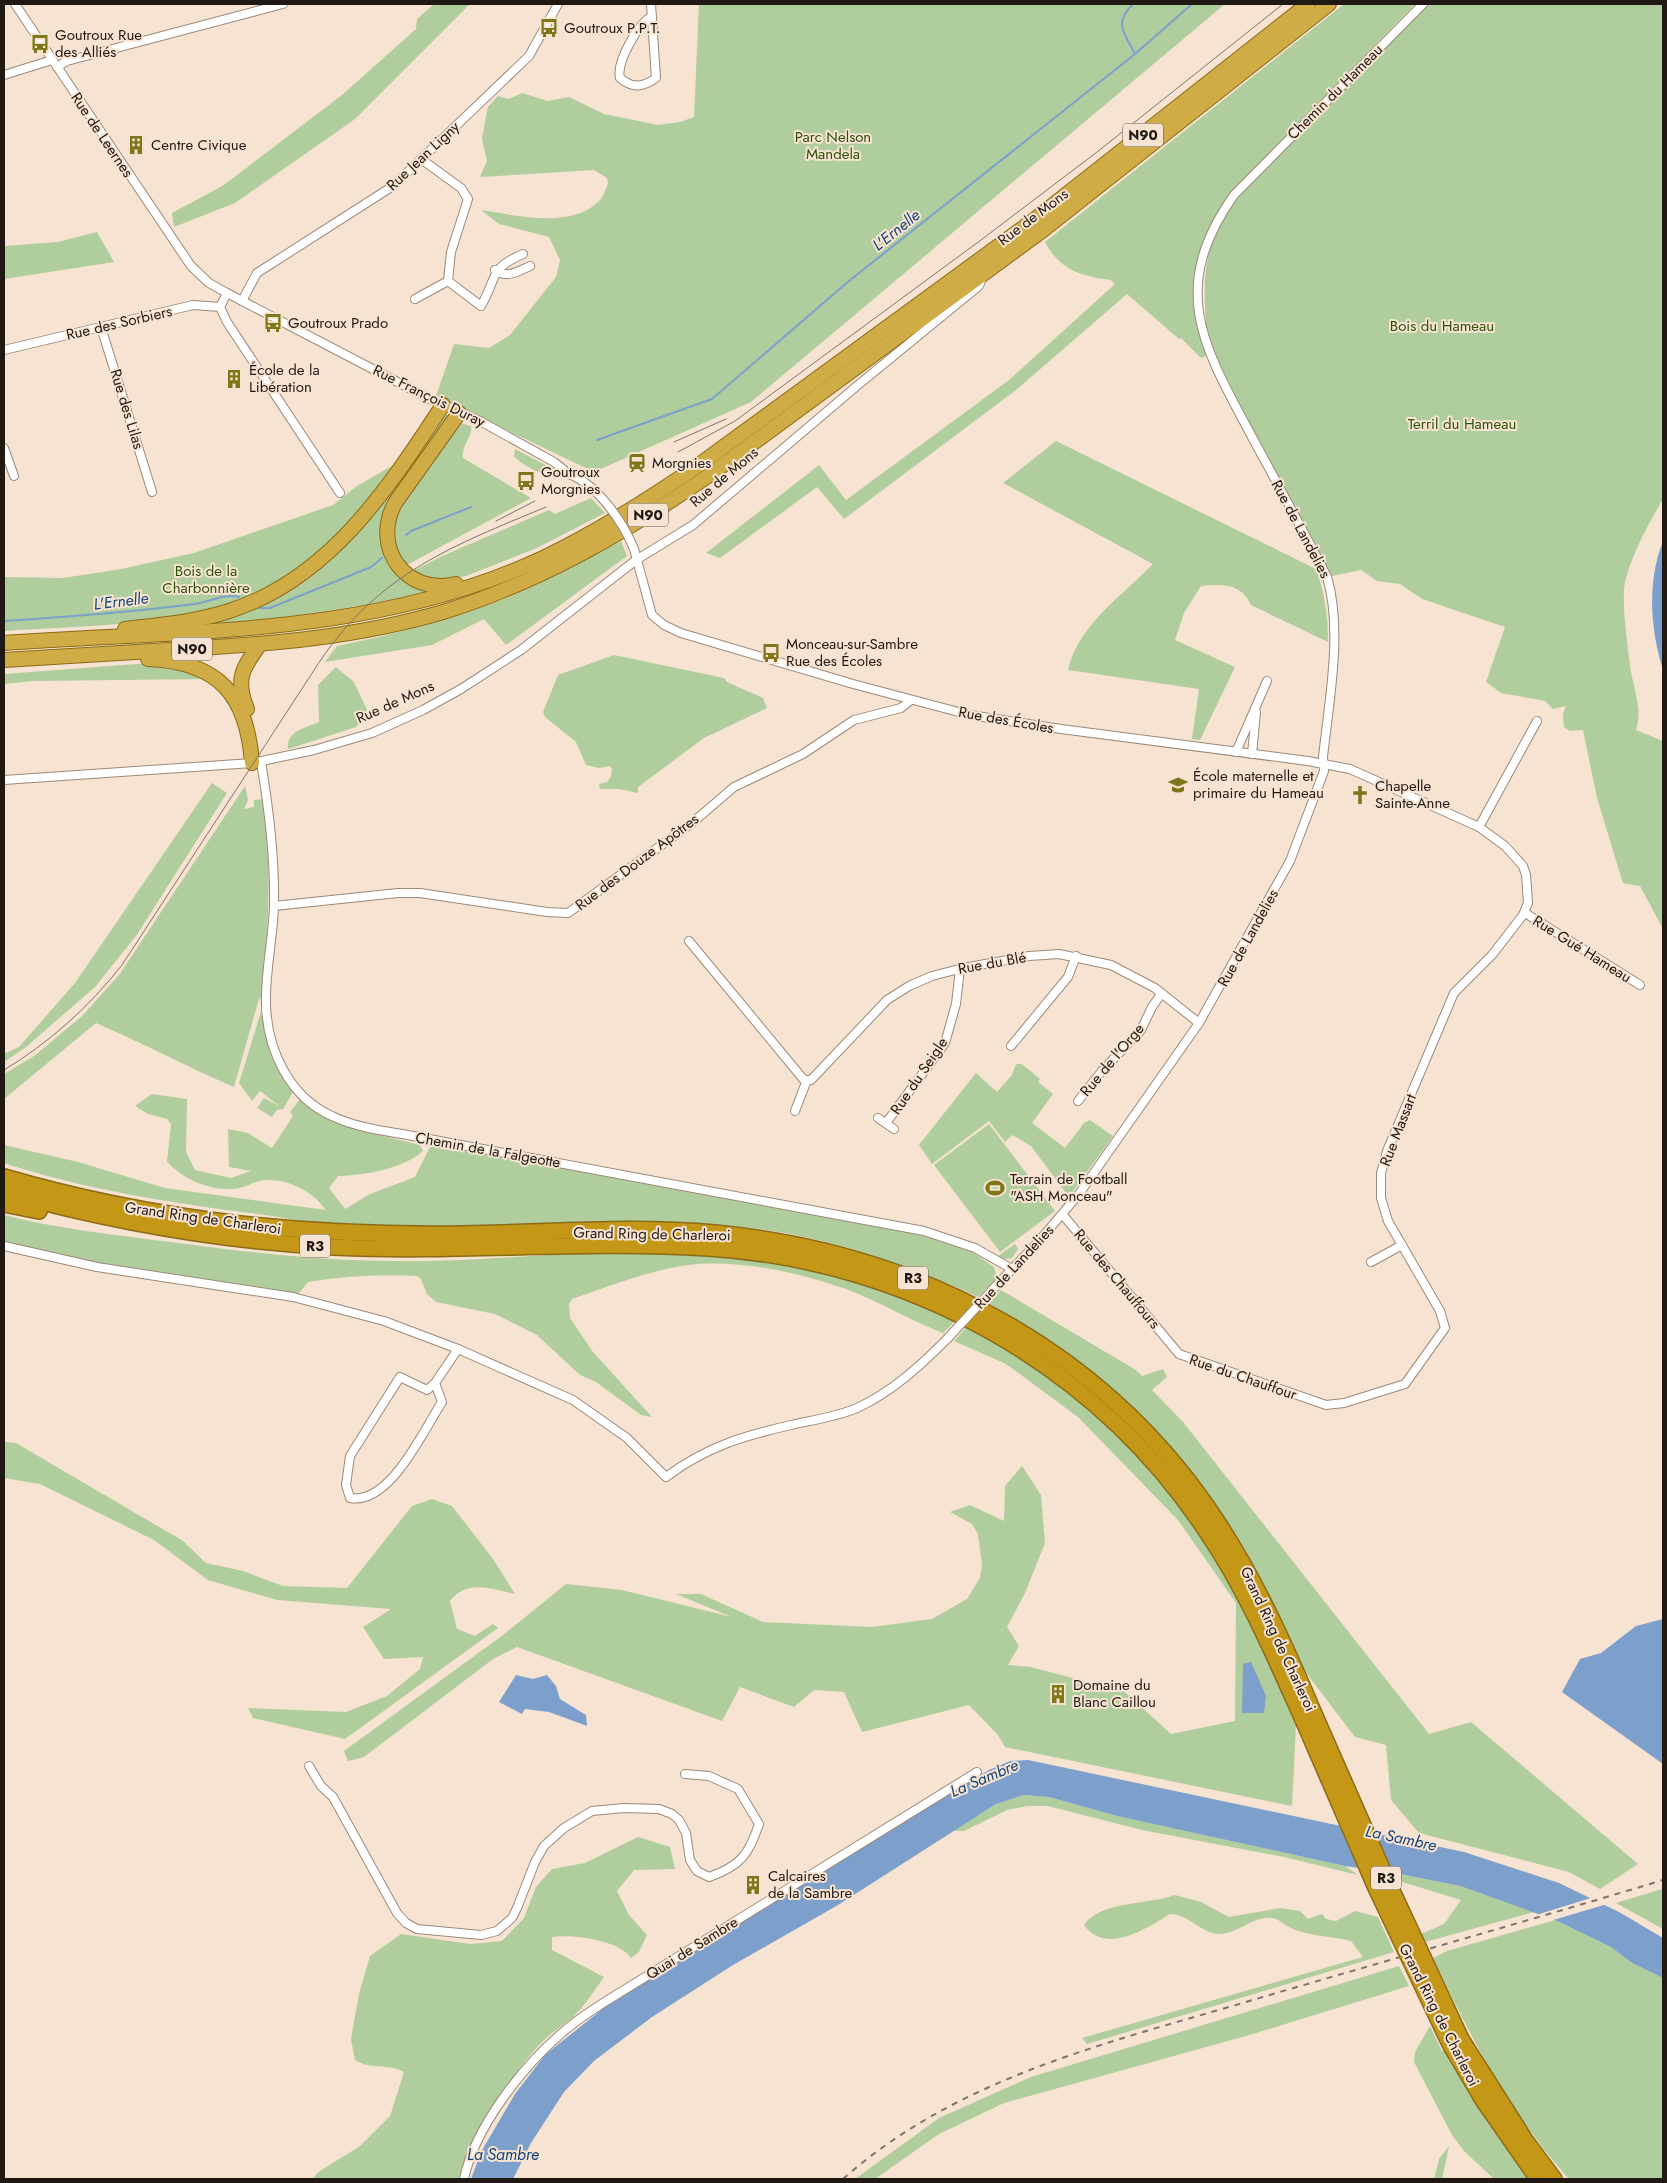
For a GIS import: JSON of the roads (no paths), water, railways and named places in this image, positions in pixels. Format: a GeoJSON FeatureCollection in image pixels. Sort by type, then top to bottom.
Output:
{"type":"FeatureCollection","features":[{"type":"Feature","properties":{"kind":"highway","name":"Rue de Mons"},"geometry":{"type":"LineString","coordinates":[[980,269],[1134,142],[1308,4]]}},
{"type":"Feature","properties":{"kind":"highway","name":"Rue de Mons"},"geometry":{"type":"LineString","coordinates":[[980,269],[1151,146],[1329,4]]}},
{"type":"Feature","properties":{"kind":"highway","name":"N90"},"geometry":{"type":"LineString","coordinates":[[4,643],[61,639],[121,638],[312,623],[384,610],[489,580],[540,559],[591,533],[651,498],[980,269]]}},
{"type":"Feature","properties":{"kind":"highway","name":"N90"},"geometry":{"type":"LineString","coordinates":[[4,660],[314,639],[387,626],[444,611],[537,574],[597,545],[659,509],[711,474],[980,269]]}},
{"type":"Feature","properties":{"kind":"highway"},"geometry":{"type":"LineString","coordinates":[[61,639],[81,634],[201,618],[226,612],[280,588],[303,573],[349,533],[385,490],[443,405]]}},
{"type":"Feature","properties":{"kind":"highway"},"geometry":{"type":"LineString","coordinates":[[459,413],[395,503],[388,518],[386,536],[398,566],[416,581],[442,586],[469,580],[489,580]]}},
{"type":"Feature","properties":{"kind":"highway"},"geometry":{"type":"LineString","coordinates":[[256,763],[252,720],[240,693],[240,677],[246,663],[260,644]]}},
{"type":"Feature","properties":{"kind":"highway"},"geometry":{"type":"LineString","coordinates":[[123,653],[141,659],[186,663],[204,670],[216,679],[239,705],[256,763]]}},
{"type":"Feature","properties":{"kind":"highway"},"geometry":{"type":"LineString","coordinates":[[4,1170],[45,1182],[62,1193]]}},
{"type":"Feature","properties":{"kind":"highway","name":"Grand Ring de Charleroi"},"geometry":{"type":"LineString","coordinates":[[4,1177],[62,1193],[168,1216],[223,1224],[336,1233],[461,1234],[645,1231],[711,1232],[764,1238],[831,1251],[892,1269],[950,1293],[1008,1324],[1062,1360],[1097,1387],[1142,1428],[1182,1474],[1217,1521],[1249,1573],[1273,1619],[1310,1719]]}},
{"type":"Feature","properties":{"kind":"highway","name":"Grand Ring de Charleroi"},"geometry":{"type":"LineString","coordinates":[[4,1192],[110,1219],[224,1238],[337,1247],[462,1249],[647,1246],[718,1248],[771,1254],[828,1265],[890,1284],[945,1307],[999,1335],[1047,1366],[1087,1398],[1129,1436],[1172,1484],[1207,1531],[1237,1579],[1310,1719],[1395,1899],[1455,2042],[1483,2100],[1538,2179]]}},
{"type":"Feature","properties":{"kind":"highway"},"geometry":{"type":"LineString","coordinates":[[4,1204],[72,1218],[110,1219]]}},
{"type":"Feature","properties":{"kind":"highway","name":"Grand Ring de Charleroi"},"geometry":{"type":"LineString","coordinates":[[1455,2042],[1554,2179]]}},
{"type":"Feature","properties":{"kind":"street","name":"Rue de Leernes"},"geometry":{"type":"LineString","coordinates":[[15,4],[191,266]]}},
{"type":"Feature","properties":{"kind":"street"},"geometry":{"type":"LineString","coordinates":[[57,67],[67,61],[283,4]]}},
{"type":"Feature","properties":{"kind":"street","name":"Rue Jean Ligny"},"geometry":{"type":"LineString","coordinates":[[242,301],[257,273],[393,186],[528,56],[558,4]]}},
{"type":"Feature","properties":{"kind":"street"},"geometry":{"type":"LineString","coordinates":[[651,4],[652,16],[656,78],[644,86],[634,86],[620,78],[619,73],[625,52],[643,21],[652,16]]}},
{"type":"Feature","properties":{"kind":"street","name":"Chemin du Hameau"},"geometry":{"type":"LineString","coordinates":[[1248,180],[1423,4]]}},
{"type":"Feature","properties":{"kind":"street"},"geometry":{"type":"LineString","coordinates":[[4,75],[52,60]]}},
{"type":"Feature","properties":{"kind":"street"},"geometry":{"type":"LineString","coordinates":[[421,159],[461,188],[468,199],[451,252],[448,281]]}},
{"type":"Feature","properties":{"kind":"street","name":"Rue de Landelies"},"geometry":{"type":"LineString","coordinates":[[458,1349],[551,1390],[594,1414],[626,1438],[666,1477],[693,1458],[727,1442],[830,1417],[870,1402],[898,1384],[947,1339],[1063,1214],[1199,1023],[1290,860],[1324,771],[1335,631],[1332,593],[1327,577],[1210,357],[1199,309],[1200,267],[1212,229],[1248,180]]}},
{"type":"Feature","properties":{"kind":"street"},"geometry":{"type":"LineString","coordinates":[[448,281],[481,306],[491,289],[496,270],[505,262],[523,254]]}},
{"type":"Feature","properties":{"kind":"street","name":"Rue François Duray"},"geometry":{"type":"LineString","coordinates":[[191,266],[209,283],[227,293],[443,405],[480,421],[554,462],[569,474],[576,476],[609,506],[620,520],[634,549],[643,579]]}},
{"type":"Feature","properties":{"kind":"street"},"geometry":{"type":"LineString","coordinates":[[496,270],[500,274],[509,274],[530,266]]}},
{"type":"Feature","properties":{"kind":"street","name":"Rue de Mons"},"geometry":{"type":"LineString","coordinates":[[4,780],[256,763],[372,732],[423,710],[461,689],[521,650],[636,560],[693,525],[858,384],[979,286],[980,269]]}},
{"type":"Feature","properties":{"kind":"street"},"geometry":{"type":"LineString","coordinates":[[414,299],[448,281]]}},
{"type":"Feature","properties":{"kind":"street"},"geometry":{"type":"LineString","coordinates":[[227,293],[220,307],[227,322],[340,492]]}},
{"type":"Feature","properties":{"kind":"street","name":"Rue des Sorbiers"},"geometry":{"type":"LineString","coordinates":[[4,350],[193,305],[220,307]]}},
{"type":"Feature","properties":{"kind":"street","name":"Rue des Lilas"},"geometry":{"type":"LineString","coordinates":[[101,327],[152,492]]}},
{"type":"Feature","properties":{"kind":"street"},"geometry":{"type":"LineString","coordinates":[[4,448],[14,476]]}},
{"type":"Feature","properties":{"kind":"street","name":"Rue des Écoles"},"geometry":{"type":"LineString","coordinates":[[643,579],[652,615],[664,625],[696,637],[911,700],[970,715],[1010,722],[1324,764],[1362,773],[1479,827],[1505,846],[1523,866],[1529,895],[1524,913]]}},
{"type":"Feature","properties":{"kind":"street"},"geometry":{"type":"LineString","coordinates":[[1236,752],[1267,681]]}},
{"type":"Feature","properties":{"kind":"street","name":"Rue des Douze Apôtres"},"geometry":{"type":"LineString","coordinates":[[274,906],[398,892],[420,893],[548,912],[568,913],[692,823],[734,787],[803,754],[854,720],[901,708],[911,700]]}},
{"type":"Feature","properties":{"kind":"street"},"geometry":{"type":"LineString","coordinates":[[1252,754],[1256,707]]}},
{"type":"Feature","properties":{"kind":"street"},"geometry":{"type":"LineString","coordinates":[[1479,827],[1537,721]]}},
{"type":"Feature","properties":{"kind":"street","name":"Chemin de la Falgeotte"},"geometry":{"type":"LineString","coordinates":[[256,763],[270,818],[274,906],[266,1003],[269,1039],[276,1058],[286,1075],[308,1100],[330,1116],[353,1124],[396,1133],[915,1229],[975,1248],[1012,1269]]}},
{"type":"Feature","properties":{"kind":"street","name":"Rue Gué Hameau"},"geometry":{"type":"LineString","coordinates":[[1524,913],[1640,985]]}},
{"type":"Feature","properties":{"kind":"street","name":"Rue Massart"},"geometry":{"type":"LineString","coordinates":[[1320,1404],[1344,1403],[1405,1384],[1445,1328],[1440,1311],[1388,1221],[1381,1198],[1381,1174],[1386,1151],[1454,993],[1492,955],[1524,913]]}},
{"type":"Feature","properties":{"kind":"street"},"geometry":{"type":"LineString","coordinates":[[689,941],[804,1080],[807,1080]]}},
{"type":"Feature","properties":{"kind":"street","name":"Rue du Blé"},"geometry":{"type":"LineString","coordinates":[[794,1111],[807,1080],[811,1080],[887,1000],[932,976],[960,968],[1028,956],[1059,954],[1076,956],[1111,965],[1140,979],[1199,1023]]}},
{"type":"Feature","properties":{"kind":"street"},"geometry":{"type":"LineString","coordinates":[[1010,1046],[1068,977],[1076,956]]}},
{"type":"Feature","properties":{"kind":"street","name":"Rue du Seigle"},"geometry":{"type":"LineString","coordinates":[[886,1123],[945,1043],[956,1004],[960,968]]}},
{"type":"Feature","properties":{"kind":"street","name":"Rue de l'Orge"},"geometry":{"type":"LineString","coordinates":[[1078,1101],[1102,1071],[1141,1030],[1152,1007],[1161,994]]}},
{"type":"Feature","properties":{"kind":"street"},"geometry":{"type":"LineString","coordinates":[[878,1118],[894,1129]]}},
{"type":"Feature","properties":{"kind":"street","name":"Rue des Chauffours"},"geometry":{"type":"LineString","coordinates":[[1063,1214],[1170,1343]]}},
{"type":"Feature","properties":{"kind":"street"},"geometry":{"type":"LineString","coordinates":[[1371,1262],[1402,1245]]}},
{"type":"Feature","properties":{"kind":"street"},"geometry":{"type":"LineString","coordinates":[[4,1246],[142,1275],[268,1292],[320,1303],[384,1321],[458,1349],[435,1383],[426,1390],[400,1377],[350,1456],[346,1485],[350,1498],[360,1500],[371,1495],[392,1480],[442,1402],[435,1383]]}},
{"type":"Feature","properties":{"kind":"street","name":"Rue du Chauffour"},"geometry":{"type":"LineString","coordinates":[[1170,1343],[1179,1354],[1211,1363],[1320,1404]]}},
{"type":"Feature","properties":{"kind":"street"},"geometry":{"type":"LineString","coordinates":[[309,1766],[321,1786],[333,1797],[371,1869],[406,1924],[417,1929],[481,1935],[497,1931],[512,1918],[544,1846],[564,1828],[592,1812],[624,1808],[658,1809],[672,1814],[679,1820],[686,1833],[690,1860],[697,1871],[709,1877],[729,1870],[751,1849],[759,1824],[738,1789],[709,1776],[685,1774]]}},
{"type":"Feature","properties":{"kind":"street","name":"Quai de Sambre"},"geometry":{"type":"LineString","coordinates":[[464,2179],[471,2157],[508,2093],[536,2058],[564,2031],[616,1995],[977,1772]]}},
{"type":"Feature","properties":{"kind":"water"},"geometry":{"type":"Polygon","coordinates":[[[1663,541],[1663,670],[1655,638],[1652,605],[1654,573],[1663,541]]]}},
{"type":"Feature","properties":{"kind":"water"},"geometry":{"type":"Polygon","coordinates":[[[1663,1619],[1663,1764],[1562,1692],[1580,1659],[1601,1653],[1636,1626],[1663,1619]]]}},
{"type":"Feature","properties":{"kind":"water"},"geometry":{"type":"Polygon","coordinates":[[[1251,1662],[1266,1696],[1264,1713],[1242,1713],[1243,1664],[1251,1662]]]}},
{"type":"Feature","properties":{"kind":"water"},"geometry":{"type":"Polygon","coordinates":[[[516,1675],[533,1679],[547,1675],[556,1686],[560,1699],[586,1715],[587,1726],[549,1712],[525,1709],[522,1714],[499,1702],[516,1675]]]}},
{"type":"Feature","properties":{"kind":"water","name":"La Sambre"},"geometry":{"type":"Polygon","coordinates":[[[1028,1760],[1464,1852],[1559,1883],[1619,1912],[1663,1938],[1663,1978],[1632,1963],[1611,1947],[1555,1920],[1460,1886],[1400,1874],[1345,1866],[1117,1816],[1049,1797],[1024,1795],[996,1804],[838,1905],[733,1965],[652,2017],[594,2061],[564,2092],[531,2143],[513,2179],[471,2179],[481,2152],[515,2094],[545,2055],[605,2007],[883,1833],[989,1770],[1010,1761],[1028,1760]]]}},
{"type":"Feature","properties":{"kind":"waterway"},"geometry":{"type":"LineString","coordinates":[[1133,4],[1123,17],[1122,28],[1135,54]]}},
{"type":"Feature","properties":{"kind":"waterway","name":"L'Ernelle"},"geometry":{"type":"LineString","coordinates":[[597,440],[712,399],[849,281],[1135,54],[1192,4]]}},
{"type":"Feature","properties":{"kind":"waterway","name":"L'Ernelle"},"geometry":{"type":"LineString","coordinates":[[406,535],[411,531],[471,507]]}},
{"type":"Feature","properties":{"kind":"waterway","name":"L'Ernelle"},"geometry":{"type":"LineString","coordinates":[[259,608],[270,608],[371,567],[382,558]]}},
{"type":"Feature","properties":{"kind":"waterway","name":"L'Ernelle"},"geometry":{"type":"LineString","coordinates":[[4,621],[147,609],[195,604],[229,596],[239,597]]}},
{"type":"Feature","properties":{"kind":"tram line"},"geometry":{"type":"LineString","coordinates":[[678,452],[735,421],[981,240],[1097,152],[1283,4]]}},
{"type":"Feature","properties":{"kind":"tram line"},"geometry":{"type":"LineString","coordinates":[[674,442],[726,419]]}},
{"type":"Feature","properties":{"kind":"tram line"},"geometry":{"type":"LineString","coordinates":[[496,521],[535,501]]}},
{"type":"Feature","properties":{"kind":"tram line"},"geometry":{"type":"LineString","coordinates":[[4,1070],[37,1048],[68,1023],[122,965],[320,661],[343,631],[367,605],[393,584],[449,550],[479,535],[546,507]]}},
{"type":"Feature","properties":{"kind":"railway"},"geometry":{"type":"LineString","coordinates":[[843,2179],[888,2143],[936,2113],[987,2088],[1039,2066],[1147,2031],[1663,1880]]}},
{"type":"Feature","properties":{"kind":"place","name":"Goutroux P.P.T."},"geometry":{"type":"Point","coordinates":[549,28]}},
{"type":"Feature","properties":{"kind":"place","name":"Goutroux Rue des Alliés"},"geometry":{"type":"Point","coordinates":[40,44]}},
{"type":"Feature","properties":{"kind":"place","name":"Centre Civique"},"geometry":{"type":"Point","coordinates":[136,145]}},
{"type":"Feature","properties":{"kind":"place","name":"Goutroux Prado"},"geometry":{"type":"Point","coordinates":[273,323]}},
{"type":"Feature","properties":{"kind":"place","name":"École de la Libération"},"geometry":{"type":"Point","coordinates":[234,379]}},
{"type":"Feature","properties":{"kind":"place","name":"Morgnies"},"geometry":{"type":"Point","coordinates":[637,463]}},
{"type":"Feature","properties":{"kind":"place","name":"Goutroux Morgnies"},"geometry":{"type":"Point","coordinates":[526,481]}},
{"type":"Feature","properties":{"kind":"place","name":"Monceau-sur-Sambre Rue des Écoles"},"geometry":{"type":"Point","coordinates":[771,653]}},
{"type":"Feature","properties":{"kind":"place","name":"École maternelle et primaire du Hameau"},"geometry":{"type":"Point","coordinates":[1178,785]}},
{"type":"Feature","properties":{"kind":"place","name":"Chapelle Sainte-Anne"},"geometry":{"type":"Point","coordinates":[1360,795]}},
{"type":"Feature","properties":{"kind":"place","name":"Terrain de Football \"ASH Monceau\""},"geometry":{"type":"Point","coordinates":[995,1188]}},
{"type":"Feature","properties":{"kind":"place","name":"Domaine du Blanc Caillou"},"geometry":{"type":"Point","coordinates":[1058,1694]}},
{"type":"Feature","properties":{"kind":"place","name":"Calcaires de la Sambre"},"geometry":{"type":"Point","coordinates":[753,1885]}},
{"type":"Feature","properties":{"kind":"park label","name":"Parc Nelson Mandela"},"geometry":{"type":"Point","coordinates":[833,146]}},
{"type":"Feature","properties":{"kind":"park label","name":"Bois du Hameau"},"geometry":{"type":"Point","coordinates":[1442,326]}},
{"type":"Feature","properties":{"kind":"park label","name":"Terril du Hameau"},"geometry":{"type":"Point","coordinates":[1462,424]}},
{"type":"Feature","properties":{"kind":"park label","name":"Bois de la Charbonnière"},"geometry":{"type":"Point","coordinates":[206,580]}}]}
